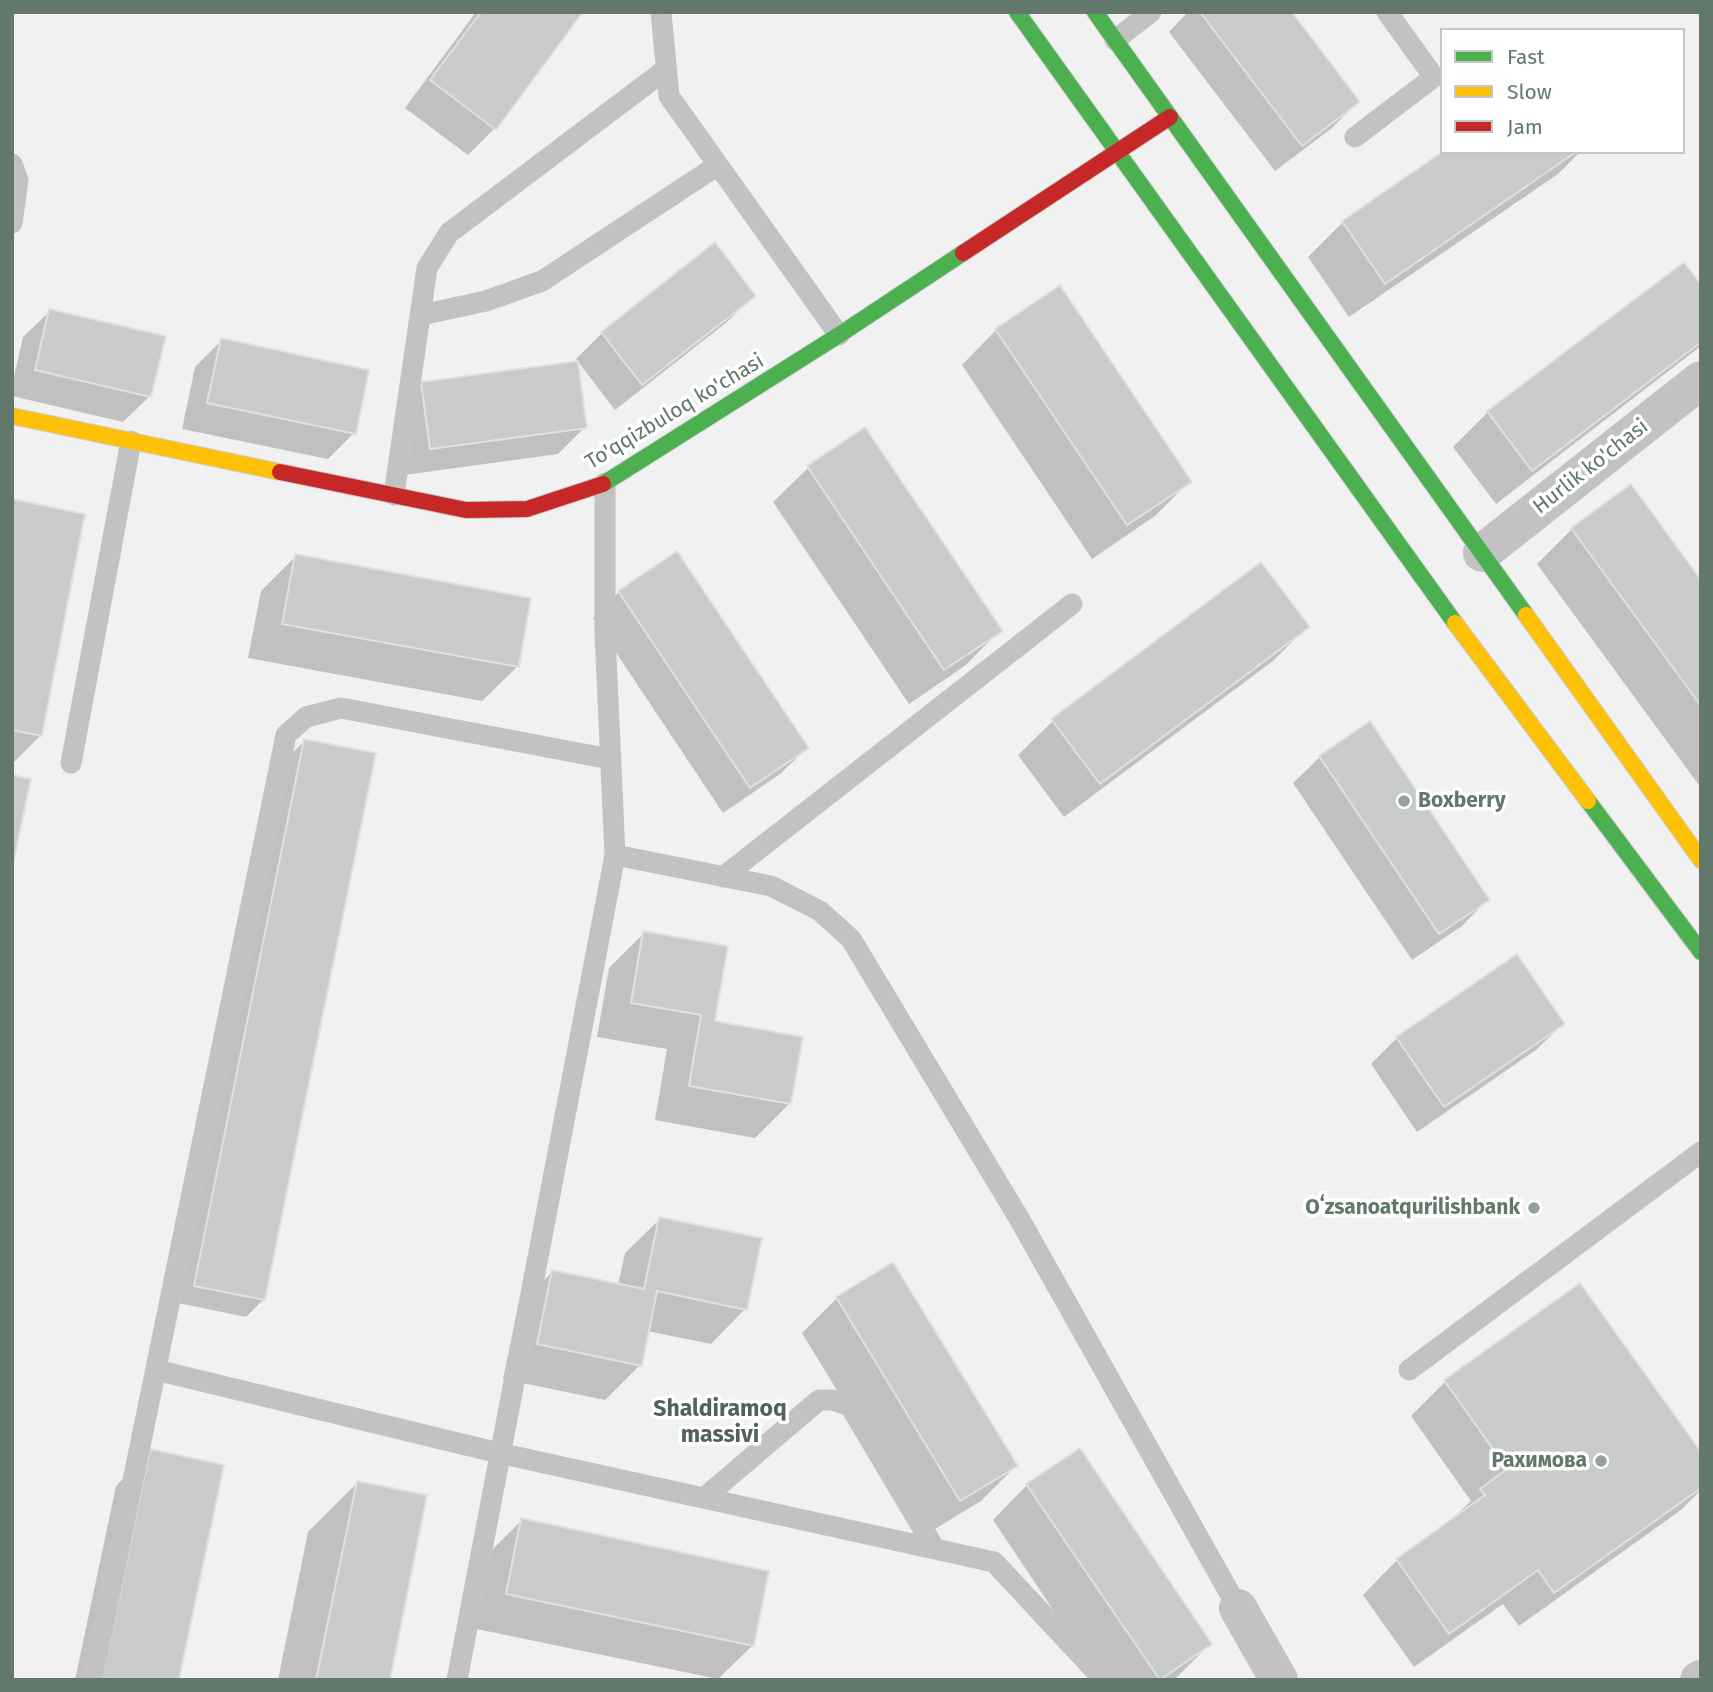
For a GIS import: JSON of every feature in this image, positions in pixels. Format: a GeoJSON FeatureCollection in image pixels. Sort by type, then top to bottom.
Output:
{"type":"FeatureCollection","features":[{"type":"Feature","properties":{"kind":"main road"},"geometry":{"type":"LineString","coordinates":[[1017,12],[1430,589],[1701,952]]}},
{"type":"Feature","properties":{"kind":"main road"},"geometry":{"type":"LineString","coordinates":[[1095,12],[1701,860]]}},
{"type":"Feature","properties":{"kind":"main road","name":"To'qqizbuloq ko'chasi"},"geometry":{"type":"LineString","coordinates":[[12,416],[466,510],[527,509],[605,483],[839,335],[1170,117]]}},
{"type":"Feature","properties":{"kind":"street","name":"Hurlik ko'chasi"},"geometry":{"type":"LineString","coordinates":[[1482,553],[1701,380]]}},
{"type":"Feature","properties":{"kind":"street"},"geometry":{"type":"LineString","coordinates":[[1238,1608],[1279,1680]]}},
{"type":"Feature","properties":{"kind":"lane"},"geometry":{"type":"LineString","coordinates":[[661,12],[669,96],[839,335]]}},
{"type":"Feature","properties":{"kind":"lane"},"geometry":{"type":"LineString","coordinates":[[1115,40],[1151,12]]}},
{"type":"Feature","properties":{"kind":"lane"},"geometry":{"type":"LineString","coordinates":[[1355,137],[1434,77],[1387,12]]}},
{"type":"Feature","properties":{"kind":"lane"},"geometry":{"type":"LineString","coordinates":[[394,495],[428,268],[449,233],[665,70]]}},
{"type":"Feature","properties":{"kind":"lane"},"geometry":{"type":"LineString","coordinates":[[12,164],[18,180],[12,223]]}},
{"type":"Feature","properties":{"kind":"lane"},"geometry":{"type":"LineString","coordinates":[[421,314],[486,301],[542,281],[718,165]]}},
{"type":"Feature","properties":{"kind":"lane"},"geometry":{"type":"LineString","coordinates":[[72,763],[131,441]]}},
{"type":"Feature","properties":{"kind":"lane"},"geometry":{"type":"LineString","coordinates":[[457,1680],[615,855],[605,633],[605,483]]}},
{"type":"Feature","properties":{"kind":"lane"},"geometry":{"type":"LineString","coordinates":[[723,877],[1072,604]]}},
{"type":"Feature","properties":{"kind":"lane"},"geometry":{"type":"LineString","coordinates":[[92,1680],[286,735],[306,717],[341,708],[610,759]]}},
{"type":"Feature","properties":{"kind":"lane"},"geometry":{"type":"LineString","coordinates":[[615,855],[771,886],[820,911],[851,939],[1020,1220],[1238,1608]]}},
{"type":"Feature","properties":{"kind":"lane"},"geometry":{"type":"LineString","coordinates":[[1409,1370],[1701,1152]]}},
{"type":"Feature","properties":{"kind":"lane"},"geometry":{"type":"LineString","coordinates":[[156,1370],[499,1453],[993,1562],[1104,1680]]}},
{"type":"Feature","properties":{"kind":"lane"},"geometry":{"type":"LineString","coordinates":[[704,1498],[819,1400],[832,1399],[850,1406],[935,1549]]}},
{"type":"Feature","properties":{"kind":"building"},"geometry":{"type":"Polygon","coordinates":[[[481,12],[583,12],[496,130],[430,80],[481,12]]]}},
{"type":"Feature","properties":{"kind":"building"},"geometry":{"type":"Polygon","coordinates":[[[1200,12],[1292,12],[1360,102],[1302,146],[1200,12]]]}},
{"type":"Feature","properties":{"kind":"building"},"geometry":{"type":"Polygon","coordinates":[[[1440,153],[1573,154],[1385,284],[1342,221],[1440,153]]]}},
{"type":"Feature","properties":{"kind":"building"},"geometry":{"type":"Polygon","coordinates":[[[715,242],[756,296],[642,385],[601,332],[715,242]]]}},
{"type":"Feature","properties":{"kind":"building"},"geometry":{"type":"Polygon","coordinates":[[[1684,262],[1701,285],[1701,342],[1532,471],[1487,411],[1684,262]]]}},
{"type":"Feature","properties":{"kind":"building"},"geometry":{"type":"Polygon","coordinates":[[[1060,285],[1192,482],[1127,525],[995,329],[1060,285]]]}},
{"type":"Feature","properties":{"kind":"building"},"geometry":{"type":"Polygon","coordinates":[[[49,309],[166,336],[151,397],[35,370],[49,309]]]}},
{"type":"Feature","properties":{"kind":"building"},"geometry":{"type":"Polygon","coordinates":[[[221,338],[369,370],[356,434],[207,403],[221,338]]]}},
{"type":"Feature","properties":{"kind":"building"},"geometry":{"type":"Polygon","coordinates":[[[578,361],[587,428],[430,449],[421,382],[578,361]]]}},
{"type":"Feature","properties":{"kind":"building"},"geometry":{"type":"Polygon","coordinates":[[[865,427],[1003,631],[944,670],[807,466],[865,427]]]}},
{"type":"Feature","properties":{"kind":"building"},"geometry":{"type":"Polygon","coordinates":[[[1631,484],[1701,580],[1701,706],[1571,528],[1631,484]]]}},
{"type":"Feature","properties":{"kind":"building"},"geometry":{"type":"Polygon","coordinates":[[[12,499],[85,514],[42,736],[12,730],[12,499]]]}},
{"type":"Feature","properties":{"kind":"building"},"geometry":{"type":"Polygon","coordinates":[[[677,551],[809,748],[750,788],[618,591],[677,551]]]}},
{"type":"Feature","properties":{"kind":"building"},"geometry":{"type":"Polygon","coordinates":[[[295,554],[531,598],[519,667],[282,624],[295,554]]]}},
{"type":"Feature","properties":{"kind":"building"},"geometry":{"type":"Polygon","coordinates":[[[1261,562],[1310,627],[1100,784],[1051,719],[1261,562]]]}},
{"type":"Feature","properties":{"kind":"building"},"geometry":{"type":"Polygon","coordinates":[[[1370,721],[1490,900],[1439,934],[1319,756],[1370,721]]]}},
{"type":"Feature","properties":{"kind":"building"},"geometry":{"type":"Polygon","coordinates":[[[304,739],[376,753],[265,1300],[194,1286],[304,739]]]}},
{"type":"Feature","properties":{"kind":"building"},"geometry":{"type":"Polygon","coordinates":[[[12,775],[31,779],[12,869],[12,775]]]}},
{"type":"Feature","properties":{"kind":"building"},"geometry":{"type":"Polygon","coordinates":[[[643,931],[728,946],[715,1021],[803,1037],[791,1104],[689,1086],[701,1015],[631,1003],[643,931]]]}},
{"type":"Feature","properties":{"kind":"building"},"geometry":{"type":"Polygon","coordinates":[[[1517,954],[1565,1024],[1444,1107],[1396,1037],[1517,954]]]}},
{"type":"Feature","properties":{"kind":"building"},"geometry":{"type":"Polygon","coordinates":[[[659,1217],[762,1238],[747,1310],[657,1291],[642,1366],[537,1344],[552,1270],[644,1289],[659,1217]]]}},
{"type":"Feature","properties":{"kind":"building"},"geometry":{"type":"Polygon","coordinates":[[[893,1262],[1018,1466],[960,1501],[836,1297],[893,1262]]]}},
{"type":"Feature","properties":{"kind":"building","name":"Рахимова"},"geometry":{"type":"Polygon","coordinates":[[[1580,1283],[1701,1452],[1701,1488],[1554,1593],[1538,1570],[1449,1634],[1396,1559],[1485,1495],[1480,1489],[1507,1469],[1444,1380],[1580,1283]]]}},
{"type":"Feature","properties":{"kind":"building"},"geometry":{"type":"Polygon","coordinates":[[[1080,1448],[1212,1644],[1160,1680],[1026,1484],[1080,1448]]]}},
{"type":"Feature","properties":{"kind":"building"},"geometry":{"type":"Polygon","coordinates":[[[150,1449],[224,1465],[179,1680],[102,1680],[150,1449]]]}},
{"type":"Feature","properties":{"kind":"building"},"geometry":{"type":"Polygon","coordinates":[[[357,1481],[427,1495],[390,1680],[316,1680],[357,1481]]]}},
{"type":"Feature","properties":{"kind":"building"},"geometry":{"type":"Polygon","coordinates":[[[521,1518],[769,1571],[754,1646],[506,1594],[521,1518]]]}},
{"type":"Feature","properties":{"kind":"traffic: fast"},"geometry":{"type":"LineString","coordinates":[[1017,12],[1455,623]]}},
{"type":"Feature","properties":{"kind":"traffic: fast"},"geometry":{"type":"LineString","coordinates":[[1095,12],[1526,615]]}},
{"type":"Feature","properties":{"kind":"traffic: fast"},"geometry":{"type":"LineString","coordinates":[[603,484],[963,253]]}},
{"type":"Feature","properties":{"kind":"traffic: fast"},"geometry":{"type":"LineString","coordinates":[[1588,801],[1701,952]]}},
{"type":"Feature","properties":{"kind":"traffic: slow"},"geometry":{"type":"LineString","coordinates":[[12,416],[280,472]]}},
{"type":"Feature","properties":{"kind":"traffic: slow"},"geometry":{"type":"LineString","coordinates":[[1526,615],[1701,860]]}},
{"type":"Feature","properties":{"kind":"traffic: slow"},"geometry":{"type":"LineString","coordinates":[[1455,623],[1588,801]]}},
{"type":"Feature","properties":{"kind":"traffic: jam"},"geometry":{"type":"LineString","coordinates":[[963,253],[1170,117]]}},
{"type":"Feature","properties":{"kind":"traffic: jam"},"geometry":{"type":"LineString","coordinates":[[280,472],[466,510],[527,509],[603,484]]}},
{"type":"Feature","properties":{"kind":"place","name":"Boxberry"},"geometry":{"type":"Point","coordinates":[1404,801]}},
{"type":"Feature","properties":{"kind":"place","name":"Oʻzsanoatqurilishbank"},"geometry":{"type":"Point","coordinates":[1534,1208]}},
{"type":"Feature","properties":{"kind":"place","name":"Рахимова"},"geometry":{"type":"Point","coordinates":[1601,1461]}},
{"type":"Feature","properties":{"kind":"district","name":"Shaldiramoq massivi"},"geometry":{"type":"Point","coordinates":[720,1423]}}]}
